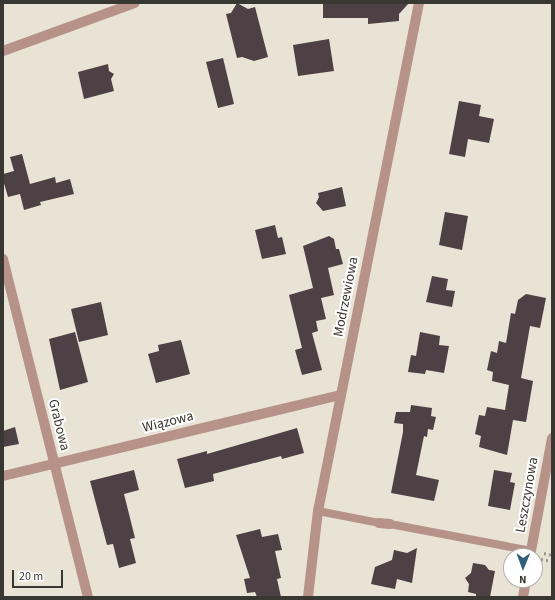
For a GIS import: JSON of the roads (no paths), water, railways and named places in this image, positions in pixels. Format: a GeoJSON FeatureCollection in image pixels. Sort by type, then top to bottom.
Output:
{"type":"FeatureCollection","features":[{"type":"Feature","properties":{"kind":"street"},"geometry":{"type":"LineString","coordinates":[[3,51],[135,3]]}},
{"type":"Feature","properties":{"kind":"street","name":"Modrzewiowa"},"geometry":{"type":"LineString","coordinates":[[308,597],[318,510],[379,204],[385,183],[419,3]]}},
{"type":"Feature","properties":{"kind":"street","name":"Grabowa"},"geometry":{"type":"LineString","coordinates":[[3,259],[88,597]]}},
{"type":"Feature","properties":{"kind":"street","name":"Wiązowa"},"geometry":{"type":"LineString","coordinates":[[3,476],[340,395]]}},
{"type":"Feature","properties":{"kind":"street","name":"Leszczynowa"},"geometry":{"type":"LineString","coordinates":[[532,548],[552,438]]}},
{"type":"Feature","properties":{"kind":"street"},"geometry":{"type":"LineString","coordinates":[[379,523],[390,524]]}},
{"type":"Feature","properties":{"kind":"lane"},"geometry":{"type":"LineString","coordinates":[[318,510],[379,523]]}},
{"type":"Feature","properties":{"kind":"lane"},"geometry":{"type":"LineString","coordinates":[[390,524],[507,548]]}}]}
